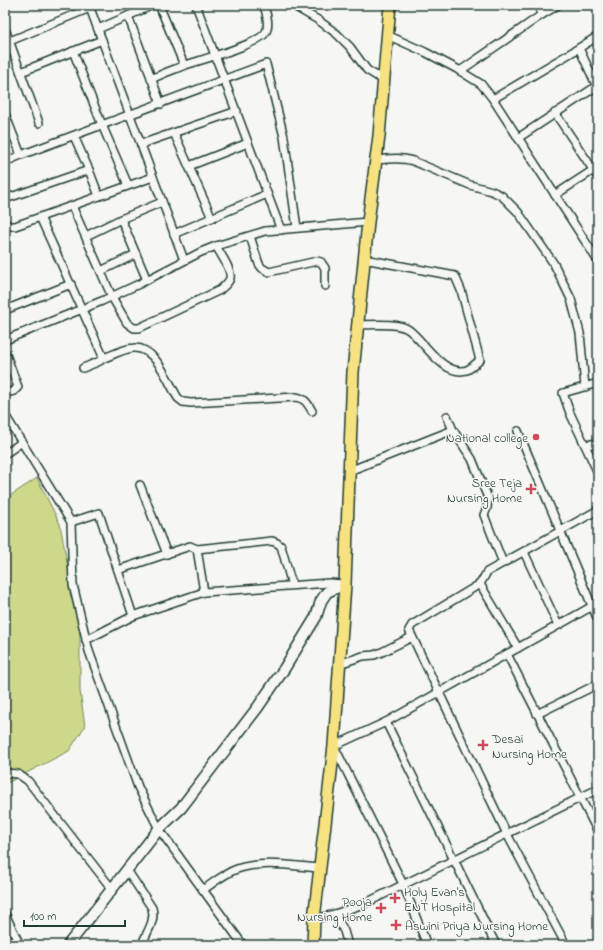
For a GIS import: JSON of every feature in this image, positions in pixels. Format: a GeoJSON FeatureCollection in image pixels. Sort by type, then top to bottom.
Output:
{"type":"FeatureCollection","features":[{"type":"Feature","properties":{"kind":"main road"},"geometry":{"type":"LineString","coordinates":[[313,945],[314,919],[334,746],[344,584],[353,372],[368,222],[376,160],[390,5]]}},
{"type":"Feature","properties":{"kind":"street"},"geometry":{"type":"LineString","coordinates":[[98,29],[153,5]]}},
{"type":"Feature","properties":{"kind":"street"},"geometry":{"type":"LineString","coordinates":[[160,5],[184,65]]}},
{"type":"Feature","properties":{"kind":"street"},"geometry":{"type":"LineString","coordinates":[[196,5],[281,230]]}},
{"type":"Feature","properties":{"kind":"street"},"geometry":{"type":"LineString","coordinates":[[152,79],[184,65],[249,44],[263,36],[267,31],[268,22],[264,5]]}},
{"type":"Feature","properties":{"kind":"street"},"geometry":{"type":"LineString","coordinates":[[292,5],[318,20],[337,34],[350,47],[367,70],[384,80]]}},
{"type":"Feature","properties":{"kind":"street"},"geometry":{"type":"LineString","coordinates":[[540,16],[541,5]]}},
{"type":"Feature","properties":{"kind":"street"},"geometry":{"type":"LineString","coordinates":[[460,71],[558,5]]}},
{"type":"Feature","properties":{"kind":"street"},"geometry":{"type":"LineString","coordinates":[[7,42],[90,7],[184,260]]}},
{"type":"Feature","properties":{"kind":"street"},"geometry":{"type":"LineString","coordinates":[[128,16],[161,104]]}},
{"type":"Feature","properties":{"kind":"street"},"geometry":{"type":"LineString","coordinates":[[5,29],[7,42],[22,72],[39,123]]}},
{"type":"Feature","properties":{"kind":"street"},"geometry":{"type":"LineString","coordinates":[[387,35],[425,52],[481,84],[493,99],[598,262]]}},
{"type":"Feature","properties":{"kind":"street"},"geometry":{"type":"LineString","coordinates":[[493,99],[598,36]]}},
{"type":"Feature","properties":{"kind":"street"},"geometry":{"type":"LineString","coordinates":[[22,72],[102,40]]}},
{"type":"Feature","properties":{"kind":"street"},"geometry":{"type":"LineString","coordinates":[[518,138],[597,87],[579,48]]}},
{"type":"Feature","properties":{"kind":"street"},"geometry":{"type":"LineString","coordinates":[[73,51],[102,125],[128,185]]}},
{"type":"Feature","properties":{"kind":"street"},"geometry":{"type":"LineString","coordinates":[[5,162],[266,64],[284,137],[297,228]]}},
{"type":"Feature","properties":{"kind":"street"},"geometry":{"type":"LineString","coordinates":[[141,144],[237,111]]}},
{"type":"Feature","properties":{"kind":"street"},"geometry":{"type":"LineString","coordinates":[[555,113],[596,168],[598,177]]}},
{"type":"Feature","properties":{"kind":"street"},"geometry":{"type":"LineString","coordinates":[[5,114],[21,155]]}},
{"type":"Feature","properties":{"kind":"street"},"geometry":{"type":"LineString","coordinates":[[174,133],[212,218]]}},
{"type":"Feature","properties":{"kind":"street"},"geometry":{"type":"LineString","coordinates":[[74,136],[99,196]]}},
{"type":"Feature","properties":{"kind":"street"},"geometry":{"type":"LineString","coordinates":[[189,166],[248,143]]}},
{"type":"Feature","properties":{"kind":"street"},"geometry":{"type":"LineString","coordinates":[[376,160],[395,158],[413,160],[470,185],[492,191],[502,196],[518,212],[554,264],[571,299],[580,333],[585,387]]}},
{"type":"Feature","properties":{"kind":"street"},"geometry":{"type":"LineString","coordinates":[[555,195],[596,168]]}},
{"type":"Feature","properties":{"kind":"street"},"geometry":{"type":"LineString","coordinates":[[5,199],[89,170]]}},
{"type":"Feature","properties":{"kind":"street"},"geometry":{"type":"LineString","coordinates":[[5,224],[15,226],[153,177]]}},
{"type":"Feature","properties":{"kind":"street"},"geometry":{"type":"LineString","coordinates":[[174,234],[267,194]]}},
{"type":"Feature","properties":{"kind":"street"},"geometry":{"type":"LineString","coordinates":[[86,236],[121,219],[162,202]]}},
{"type":"Feature","properties":{"kind":"street"},"geometry":{"type":"LineString","coordinates":[[72,206],[112,297],[127,323],[134,328],[140,328],[220,290],[227,284],[230,278],[230,272],[216,246]]}},
{"type":"Feature","properties":{"kind":"street"},"geometry":{"type":"LineString","coordinates":[[40,217],[102,354],[102,360]]}},
{"type":"Feature","properties":{"kind":"street"},"geometry":{"type":"LineString","coordinates":[[121,219],[147,280]]}},
{"type":"Feature","properties":{"kind":"street"},"geometry":{"type":"LineString","coordinates":[[5,340],[112,297],[184,260],[216,246],[265,231],[368,222]]}},
{"type":"Feature","properties":{"kind":"street"},"geometry":{"type":"LineString","coordinates":[[250,236],[259,264],[266,271],[268,272],[308,263],[321,262],[325,268],[325,286]]}},
{"type":"Feature","properties":{"kind":"street"},"geometry":{"type":"LineString","coordinates":[[100,271],[136,254]]}},
{"type":"Feature","properties":{"kind":"street"},"geometry":{"type":"LineString","coordinates":[[357,325],[387,324],[408,329],[430,353],[450,369],[456,371],[468,370],[480,360],[461,290],[455,276],[364,259]]}},
{"type":"Feature","properties":{"kind":"street"},"geometry":{"type":"LineString","coordinates":[[5,310],[71,284]]}},
{"type":"Feature","properties":{"kind":"street"},"geometry":{"type":"LineString","coordinates":[[83,368],[133,348],[140,348],[155,357],[175,394],[183,402],[191,403],[296,396],[301,397],[312,410]]}},
{"type":"Feature","properties":{"kind":"street"},"geometry":{"type":"LineString","coordinates":[[5,352],[18,387],[14,391],[5,393]]}},
{"type":"Feature","properties":{"kind":"street"},"geometry":{"type":"LineString","coordinates":[[598,383],[563,393],[570,413],[598,473]]}},
{"type":"Feature","properties":{"kind":"street"},"geometry":{"type":"LineString","coordinates":[[5,416],[71,522],[73,585],[88,651],[138,787],[159,829],[243,945]]}},
{"type":"Feature","properties":{"kind":"street"},"geometry":{"type":"LineString","coordinates":[[447,416],[452,430],[472,459],[488,498],[484,516],[503,563]]}},
{"type":"Feature","properties":{"kind":"street"},"geometry":{"type":"LineString","coordinates":[[349,471],[452,430]]}},
{"type":"Feature","properties":{"kind":"street"},"geometry":{"type":"LineString","coordinates":[[518,431],[560,531],[595,605],[598,620]]}},
{"type":"Feature","properties":{"kind":"street"},"geometry":{"type":"LineString","coordinates":[[5,454],[22,442]]}},
{"type":"Feature","properties":{"kind":"street"},"geometry":{"type":"LineString","coordinates":[[585,444],[598,443]]}},
{"type":"Feature","properties":{"kind":"street"},"geometry":{"type":"LineString","coordinates":[[140,485],[167,554]]}},
{"type":"Feature","properties":{"kind":"street"},"geometry":{"type":"LineString","coordinates":[[566,945],[507,834],[409,630],[412,625],[480,584],[487,572],[598,510]]}},
{"type":"Feature","properties":{"kind":"street"},"geometry":{"type":"LineString","coordinates":[[71,522],[99,513],[133,616]]}},
{"type":"Feature","properties":{"kind":"street"},"geometry":{"type":"LineString","coordinates":[[118,570],[190,546],[197,549],[272,541],[280,546],[292,586]]}},
{"type":"Feature","properties":{"kind":"street"},"geometry":{"type":"LineString","coordinates":[[197,549],[204,592]]}},
{"type":"Feature","properties":{"kind":"street"},"geometry":{"type":"LineString","coordinates":[[524,552],[558,625]]}},
{"type":"Feature","properties":{"kind":"street"},"geometry":{"type":"LineString","coordinates":[[86,640],[133,616],[204,592],[329,583],[344,584]]}},
{"type":"Feature","properties":{"kind":"street"},"geometry":{"type":"LineString","coordinates":[[68,945],[159,829],[181,808],[262,700],[284,669],[316,617],[321,601],[328,592],[344,584]]}},
{"type":"Feature","properties":{"kind":"street"},"geometry":{"type":"LineString","coordinates":[[480,584],[518,648]]}},
{"type":"Feature","properties":{"kind":"street"},"geometry":{"type":"LineString","coordinates":[[427,945],[403,884],[334,746],[386,722],[595,605]]}},
{"type":"Feature","properties":{"kind":"street"},"geometry":{"type":"LineString","coordinates":[[339,664],[363,656],[374,655],[412,637]]}},
{"type":"Feature","properties":{"kind":"street"},"geometry":{"type":"LineString","coordinates":[[507,654],[598,832]]}},
{"type":"Feature","properties":{"kind":"street"},"geometry":{"type":"LineString","coordinates":[[538,714],[598,684]]}},
{"type":"Feature","properties":{"kind":"street"},"geometry":{"type":"LineString","coordinates":[[386,722],[496,945]]}},
{"type":"Feature","properties":{"kind":"street"},"geometry":{"type":"LineString","coordinates":[[5,773],[18,774],[28,781],[112,889]]}},
{"type":"Feature","properties":{"kind":"street"},"geometry":{"type":"LineString","coordinates":[[314,919],[335,914],[366,902],[598,789]]}},
{"type":"Feature","properties":{"kind":"street"},"geometry":{"type":"LineString","coordinates":[[203,890],[216,880],[236,869],[261,864],[320,868]]}},
{"type":"Feature","properties":{"kind":"street"},"geometry":{"type":"LineString","coordinates":[[127,870],[152,908],[154,914],[153,921],[145,935],[142,945]]}},
{"type":"Feature","properties":{"kind":"street"},"geometry":{"type":"LineString","coordinates":[[5,914],[20,945]]}},
{"type":"Feature","properties":{"kind":"street"},"geometry":{"type":"LineString","coordinates":[[335,914],[344,931],[348,945]]}},
{"type":"Feature","properties":{"kind":"green space"},"geometry":{"type":"Polygon","coordinates":[[[37,478],[60,524],[80,633],[80,691],[85,726],[69,751],[5,784],[5,499],[37,478]]]}},
{"type":"Feature","properties":{"kind":"place","name":"National college"},"geometry":{"type":"Point","coordinates":[536,437]}},
{"type":"Feature","properties":{"kind":"place","name":"Sree Teja Nursing Home"},"geometry":{"type":"Point","coordinates":[531,489]}},
{"type":"Feature","properties":{"kind":"place","name":"Desai Nursing Home"},"geometry":{"type":"Point","coordinates":[483,745]}},
{"type":"Feature","properties":{"kind":"place","name":"Holy Evan's ENT Hospital"},"geometry":{"type":"Point","coordinates":[395,898]}},
{"type":"Feature","properties":{"kind":"place","name":"Pooja Nursing Home"},"geometry":{"type":"Point","coordinates":[381,908]}},
{"type":"Feature","properties":{"kind":"place","name":"Aswini Priya Nursing Home"},"geometry":{"type":"Point","coordinates":[396,925]}}]}
